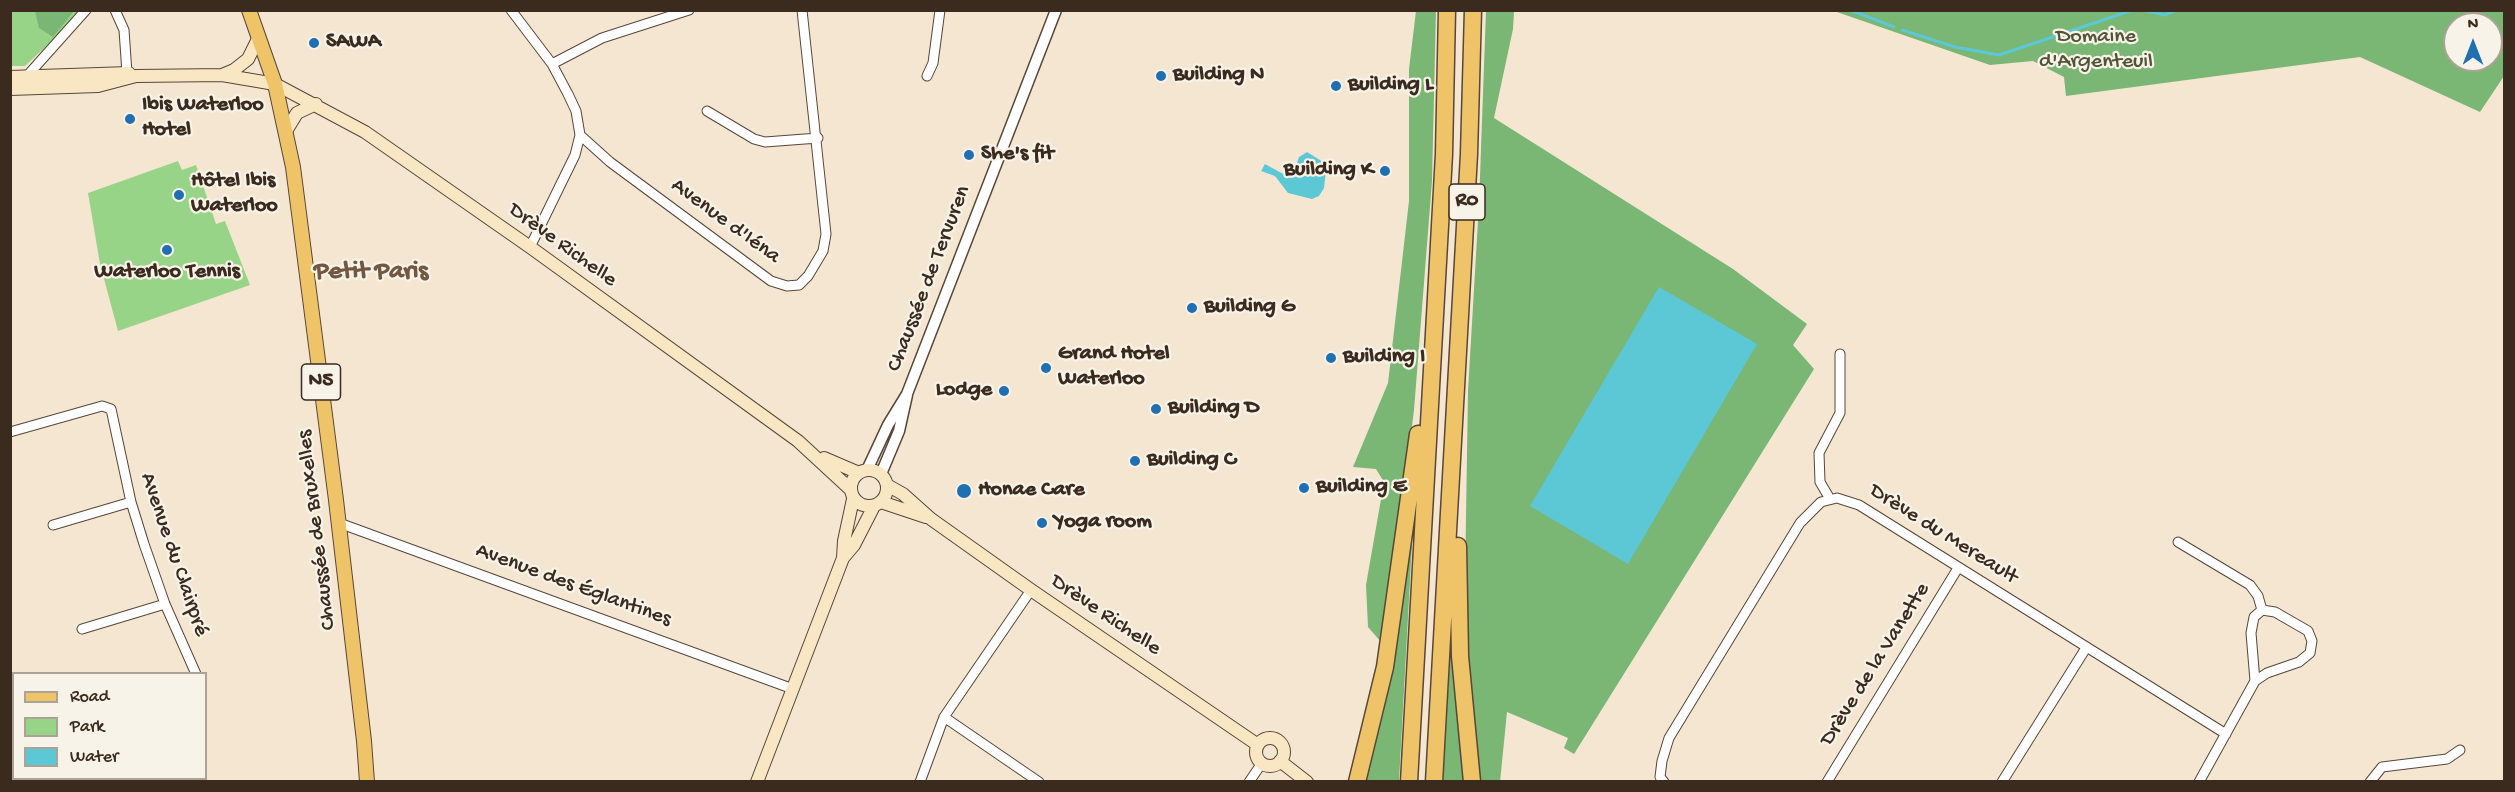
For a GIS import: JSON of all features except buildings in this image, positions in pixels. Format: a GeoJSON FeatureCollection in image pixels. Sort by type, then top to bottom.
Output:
{"type":"FeatureCollection","features":[{"type":"Feature","properties":{"kind":"highway","name":"R0"},"geometry":{"type":"LineString","coordinates":[[1409,782],[1444,154],[1447,10]]}},
{"type":"Feature","properties":{"kind":"highway","name":"R0"},"geometry":{"type":"LineString","coordinates":[[1434,782],[1469,154],[1473,10]]}},
{"type":"Feature","properties":{"kind":"highway"},"geometry":{"type":"LineString","coordinates":[[1357,782],[1385,667],[1420,423],[1430,404]]}},
{"type":"Feature","properties":{"kind":"highway"},"geometry":{"type":"LineString","coordinates":[[1449,504],[1457,533],[1460,656],[1472,782]]}},
{"type":"Feature","properties":{"kind":"highway"},"geometry":{"type":"LineString","coordinates":[[1348,782],[1362,759]]}},
{"type":"Feature","properties":{"kind":"main road","name":"Chaussée de Bruxelles"},"geometry":{"type":"LineString","coordinates":[[249,10],[275,84],[286,131],[300,213],[339,523],[367,782]]}},
{"type":"Feature","properties":{"kind":"main road"},"geometry":{"type":"LineString","coordinates":[[222,75],[234,70],[248,59],[258,39]]}},
{"type":"Feature","properties":{"kind":"main road"},"geometry":{"type":"LineString","coordinates":[[10,77],[131,74]]}},
{"type":"Feature","properties":{"kind":"main road"},"geometry":{"type":"LineString","coordinates":[[10,89],[98,86],[131,74]]}},
{"type":"Feature","properties":{"kind":"main road","name":"Drève Richelle"},"geometry":{"type":"LineString","coordinates":[[131,74],[222,75],[275,84],[316,104],[365,132],[530,247],[816,455],[859,504],[878,504],[931,519]]}},
{"type":"Feature","properties":{"kind":"main road"},"geometry":{"type":"LineString","coordinates":[[286,131],[297,113],[316,104]]}},
{"type":"Feature","properties":{"kind":"main road","name":"Drève Richelle"},"geometry":{"type":"LineString","coordinates":[[816,455],[884,480],[915,503],[931,519],[1030,590],[1258,745]]}},
{"type":"Feature","properties":{"kind":"main road"},"geometry":{"type":"LineString","coordinates":[[758,782],[843,558],[852,494],[863,472]]}},
{"type":"Feature","properties":{"kind":"main road"},"geometry":{"type":"LineString","coordinates":[[843,558],[854,545],[878,504],[884,480]]}},
{"type":"Feature","properties":{"kind":"main road"},"geometry":{"type":"LineString","coordinates":[[1266,739],[1277,740],[1284,752],[1280,761],[1275,765],[1262,763],[1256,752],[1258,745],[1266,739]]}},
{"type":"Feature","properties":{"kind":"main road"},"geometry":{"type":"LineString","coordinates":[[1280,761],[1307,782]]}},
{"type":"Feature","properties":{"kind":"street"},"geometry":{"type":"LineString","coordinates":[[27,76],[86,10]]}},
{"type":"Feature","properties":{"kind":"street"},"geometry":{"type":"LineString","coordinates":[[115,10],[124,30],[131,74]]}},
{"type":"Feature","properties":{"kind":"street"},"geometry":{"type":"LineString","coordinates":[[511,10],[552,64],[576,111],[580,135],[575,155],[530,247]]}},
{"type":"Feature","properties":{"kind":"street"},"geometry":{"type":"LineString","coordinates":[[552,64],[602,38],[689,10]]}},
{"type":"Feature","properties":{"kind":"street","name":"Avenue d'Iéna"},"geometry":{"type":"LineString","coordinates":[[580,135],[610,162],[771,280],[787,285],[799,285],[808,276],[823,251],[826,234],[818,138],[802,10]]}},
{"type":"Feature","properties":{"kind":"street"},"geometry":{"type":"LineString","coordinates":[[927,76],[933,63],[940,10]]}},
{"type":"Feature","properties":{"kind":"street","name":"Chaussée de Tervuren"},"geometry":{"type":"LineString","coordinates":[[884,480],[899,431],[907,394],[1056,10]]}},
{"type":"Feature","properties":{"kind":"street"},"geometry":{"type":"LineString","coordinates":[[707,111],[754,139],[765,142],[818,138]]}},
{"type":"Feature","properties":{"kind":"street"},"geometry":{"type":"LineString","coordinates":[[1664,782],[1660,777],[1669,738],[1800,523],[1814,507],[1830,499],[1820,482],[1819,453],[1840,413],[1840,354]]}},
{"type":"Feature","properties":{"kind":"street","name":"Chaussée de Tervuren"},"geometry":{"type":"LineString","coordinates":[[863,472],[907,394]]}},
{"type":"Feature","properties":{"kind":"street","name":"Avenue du Clairpré"},"geometry":{"type":"LineString","coordinates":[[10,432],[107,406],[111,409],[131,502],[165,604],[195,672]]}},
{"type":"Feature","properties":{"kind":"street","name":"Drève du Mereault"},"geometry":{"type":"LineString","coordinates":[[1830,499],[1845,499],[1859,505],[2226,734]]}},
{"type":"Feature","properties":{"kind":"street"},"geometry":{"type":"LineString","coordinates":[[53,525],[131,502]]}},
{"type":"Feature","properties":{"kind":"street","name":"Avenue des Églantines"},"geometry":{"type":"LineString","coordinates":[[339,523],[793,688]]}},
{"type":"Feature","properties":{"kind":"street"},"geometry":{"type":"LineString","coordinates":[[2178,542],[2250,585],[2258,596],[2262,610]]}},
{"type":"Feature","properties":{"kind":"street","name":"Drève de la Vanette"},"geometry":{"type":"LineString","coordinates":[[1827,782],[1958,568]]}},
{"type":"Feature","properties":{"kind":"street"},"geometry":{"type":"LineString","coordinates":[[920,782],[944,717],[1030,590]]}},
{"type":"Feature","properties":{"kind":"street"},"geometry":{"type":"LineString","coordinates":[[82,629],[165,604]]}},
{"type":"Feature","properties":{"kind":"street"},"geometry":{"type":"LineString","coordinates":[[2199,782],[2255,681],[2267,673],[2305,658],[2312,646],[2310,636],[2302,627],[2275,612],[2262,610],[2252,622],[2255,681]]}},
{"type":"Feature","properties":{"kind":"street"},"geometry":{"type":"LineString","coordinates":[[2002,782],[2086,648]]}},
{"type":"Feature","properties":{"kind":"street"},"geometry":{"type":"LineString","coordinates":[[944,717],[1039,782]]}},
{"type":"Feature","properties":{"kind":"street"},"geometry":{"type":"LineString","coordinates":[[2370,782],[2382,767],[2447,759],[2460,750]]}},
{"type":"Feature","properties":{"kind":"street"},"geometry":{"type":"LineString","coordinates":[[1249,782],[1262,763]]}},
{"type":"Feature","properties":{"kind":"green space"},"geometry":{"type":"Polygon","coordinates":[[[35,10],[74,11],[53,37],[39,28],[35,10]]]}},
{"type":"Feature","properties":{"kind":"green space"},"geometry":{"type":"Polygon","coordinates":[[[10,11],[84,11],[25,66],[11,66],[10,11]]]}},
{"type":"Feature","properties":{"kind":"green space"},"geometry":{"type":"Polygon","coordinates":[[[1416,11],[1436,11],[1432,181],[1414,410],[1381,642],[1368,627],[1366,585],[1384,482],[1376,469],[1353,467],[1388,383],[1409,201],[1409,69],[1416,11]]]}},
{"type":"Feature","properties":{"kind":"green space"},"geometry":{"type":"Polygon","coordinates":[[[1486,11],[1514,11],[1513,29],[1494,118],[1733,269],[1807,324],[1793,345],[1814,369],[1574,754],[1564,748],[1568,738],[1507,712],[1500,782],[1480,781],[1469,675],[1465,581],[1468,391],[1479,204],[1486,11]]]}},
{"type":"Feature","properties":{"kind":"green space","name":"Domaine d'Argenteuil"},"geometry":{"type":"Polygon","coordinates":[[[1834,11],[2504,11],[2504,76],[2480,112],[2360,57],[2066,96],[2064,77],[2033,61],[1990,65],[1834,11]]]}},
{"type":"Feature","properties":{"kind":"green space","name":"Waterloo Tennis"},"geometry":{"type":"Polygon","coordinates":[[[178,161],[182,170],[196,165],[216,224],[225,221],[250,285],[118,331],[100,264],[88,193],[178,161]]]}},
{"type":"Feature","properties":{"kind":"green space"},"geometry":{"type":"Polygon","coordinates":[[[1413,526],[1399,781],[1362,782],[1413,526]]]}},
{"type":"Feature","properties":{"kind":"green space"},"geometry":{"type":"Polygon","coordinates":[[[1453,604],[1468,781],[1443,781],[1453,604]]]}},
{"type":"Feature","properties":{"kind":"water"},"geometry":{"type":"Polygon","coordinates":[[[1307,152],[1323,162],[1326,170],[1324,188],[1319,196],[1312,199],[1288,193],[1275,176],[1261,171],[1265,164],[1285,175],[1293,174],[1299,157],[1307,152]]]}},
{"type":"Feature","properties":{"kind":"water"},"geometry":{"type":"Polygon","coordinates":[[[1659,287],[1757,344],[1628,564],[1530,506],[1659,287]]]}},
{"type":"Feature","properties":{"kind":"waterway"},"geometry":{"type":"LineString","coordinates":[[1850,10],[1894,27]]}},
{"type":"Feature","properties":{"kind":"waterway"},"geometry":{"type":"LineString","coordinates":[[1902,30],[1955,47],[1999,55],[2133,10]]}},
{"type":"Feature","properties":{"kind":"waterway"},"geometry":{"type":"LineString","coordinates":[[2143,10],[2165,15],[2177,10]]}},
{"type":"Feature","properties":{"kind":"place","name":"SAWA"},"geometry":{"type":"Point","coordinates":[314,43]}},
{"type":"Feature","properties":{"kind":"place","name":"Building N"},"geometry":{"type":"Point","coordinates":[1161,76]}},
{"type":"Feature","properties":{"kind":"place","name":"Building L"},"geometry":{"type":"Point","coordinates":[1336,86]}},
{"type":"Feature","properties":{"kind":"place","name":"Ibis Waterloo Hotel"},"geometry":{"type":"Point","coordinates":[130,119]}},
{"type":"Feature","properties":{"kind":"place","name":"She's fit"},"geometry":{"type":"Point","coordinates":[969,155]}},
{"type":"Feature","properties":{"kind":"place","name":"Building K"},"geometry":{"type":"Point","coordinates":[1385,171]}},
{"type":"Feature","properties":{"kind":"place","name":"Hôtel Ibis Waterloo"},"geometry":{"type":"Point","coordinates":[179,195]}},
{"type":"Feature","properties":{"kind":"place","name":"Waterloo Tennis"},"geometry":{"type":"Point","coordinates":[167,250]}},
{"type":"Feature","properties":{"kind":"place","name":"Building G"},"geometry":{"type":"Point","coordinates":[1192,308]}},
{"type":"Feature","properties":{"kind":"place","name":"Building I"},"geometry":{"type":"Point","coordinates":[1331,358]}},
{"type":"Feature","properties":{"kind":"place","name":"Grand Hotel Waterloo"},"geometry":{"type":"Point","coordinates":[1046,368]}},
{"type":"Feature","properties":{"kind":"place","name":"Lodge"},"geometry":{"type":"Point","coordinates":[1004,391]}},
{"type":"Feature","properties":{"kind":"place","name":"Building D"},"geometry":{"type":"Point","coordinates":[1156,409]}},
{"type":"Feature","properties":{"kind":"place","name":"Building C"},"geometry":{"type":"Point","coordinates":[1135,461]}},
{"type":"Feature","properties":{"kind":"place","name":"Building E"},"geometry":{"type":"Point","coordinates":[1304,488]}},
{"type":"Feature","properties":{"kind":"place","name":"Honae Care"},"geometry":{"type":"Point","coordinates":[964,491]}},
{"type":"Feature","properties":{"kind":"place","name":"Yoga room"},"geometry":{"type":"Point","coordinates":[1042,523]}},
{"type":"Feature","properties":{"kind":"district","name":"Petit Paris"},"geometry":{"type":"Point","coordinates":[371,273]}}]}
